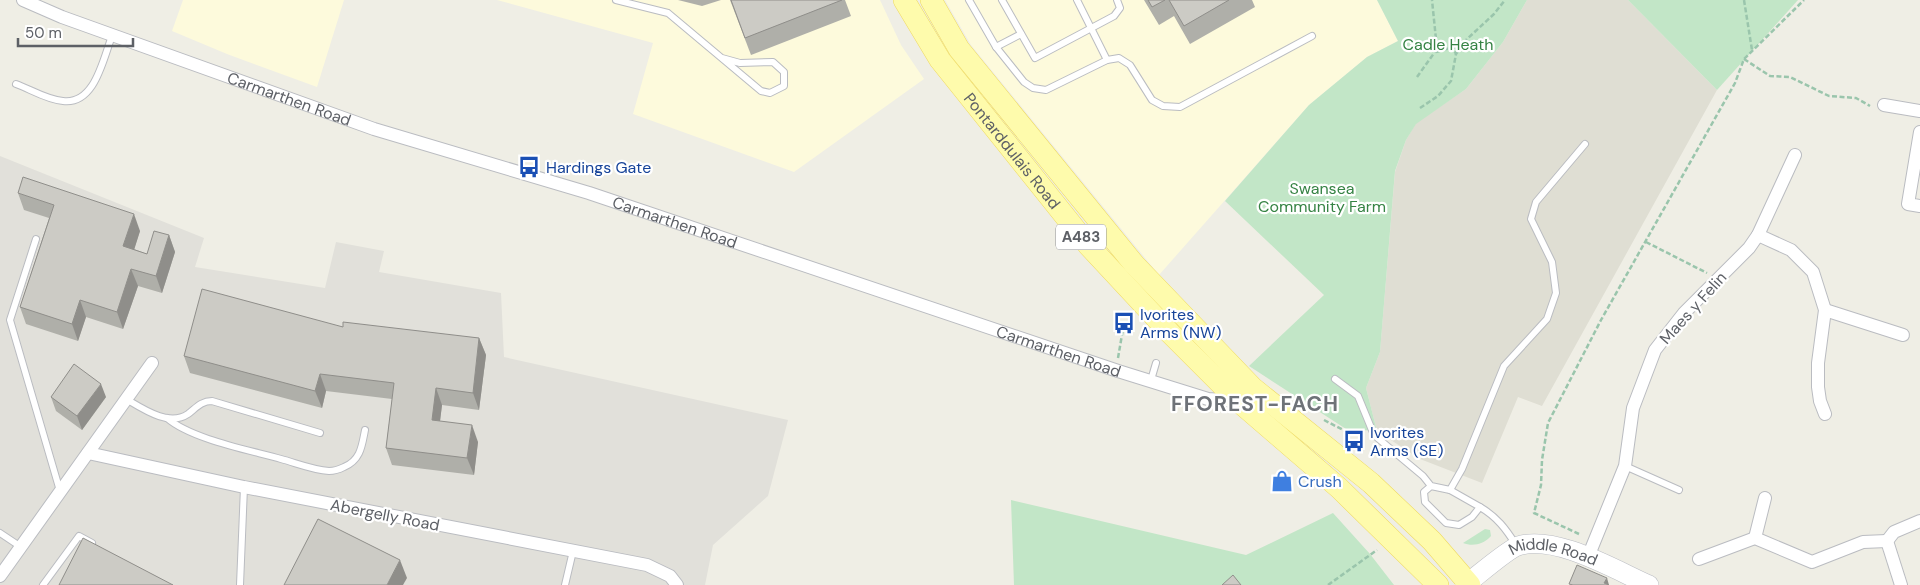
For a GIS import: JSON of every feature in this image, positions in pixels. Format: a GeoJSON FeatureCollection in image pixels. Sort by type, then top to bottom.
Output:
{"type":"FeatureCollection","features":[{"type":"Feature","properties":{"kind":"main road","name":"Pontarddulais Road"},"geometry":{"type":"LineString","coordinates":[[904,0],[940,60],[1088,245],[1170,333],[1245,394]]}},
{"type":"Feature","properties":{"kind":"main road","name":"Pontarddulais Road"},"geometry":{"type":"LineString","coordinates":[[931,0],[959,49],[1099,222],[1245,394]]}},
{"type":"Feature","properties":{"kind":"main road","name":"A483"},"geometry":{"type":"LineString","coordinates":[[1245,394],[1311,463],[1438,585]]}},
{"type":"Feature","properties":{"kind":"main road","name":"A483"},"geometry":{"type":"LineString","coordinates":[[1245,394],[1371,483],[1432,541],[1468,584]]}},
{"type":"Feature","properties":{"kind":"street","name":"Carmarthen Road"},"geometry":{"type":"LineString","coordinates":[[23,0],[112,36],[374,129],[590,193],[1118,371],[1208,399],[1245,394]]}},
{"type":"Feature","properties":{"kind":"street"},"geometry":{"type":"LineString","coordinates":[[1884,104],[1920,111]]}},
{"type":"Feature","properties":{"kind":"street"},"geometry":{"type":"LineString","coordinates":[[1920,132],[1908,204],[1920,206]]}},
{"type":"Feature","properties":{"kind":"street","name":"Maes y Felin"},"geometry":{"type":"LineString","coordinates":[[1591,549],[1625,466],[1633,408],[1655,350],[1684,313],[1749,248],[1758,235],[1795,155]]}},
{"type":"Feature","properties":{"kind":"street"},"geometry":{"type":"LineString","coordinates":[[1758,235],[1791,250],[1813,272],[1826,310],[1818,363],[1818,387],[1820,401],[1825,414]]}},
{"type":"Feature","properties":{"kind":"street"},"geometry":{"type":"LineString","coordinates":[[1826,310],[1903,335]]}},
{"type":"Feature","properties":{"kind":"street"},"geometry":{"type":"LineString","coordinates":[[0,576],[152,363]]}},
{"type":"Feature","properties":{"kind":"street","name":"Abergelly Road"},"geometry":{"type":"LineString","coordinates":[[88,453],[244,488],[648,565],[670,576],[677,585]]}},
{"type":"Feature","properties":{"kind":"street"},"geometry":{"type":"LineString","coordinates":[[1755,538],[1765,498]]}},
{"type":"Feature","properties":{"kind":"street"},"geometry":{"type":"LineString","coordinates":[[1699,559],[1755,538],[1812,562],[1863,542],[1887,541],[1894,532],[1920,521]]}},
{"type":"Feature","properties":{"kind":"street"},"geometry":{"type":"LineString","coordinates":[[1887,541],[1901,585]]}},
{"type":"Feature","properties":{"kind":"street","name":"Middle Road"},"geometry":{"type":"LineString","coordinates":[[1468,584],[1517,546],[1536,544],[1591,549],[1649,585]]}},
{"type":"Feature","properties":{"kind":"lane"},"geometry":{"type":"LineString","coordinates":[[616,0],[668,14],[761,91],[770,93],[784,86],[784,72],[773,62],[740,63],[722,58]]}},
{"type":"Feature","properties":{"kind":"lane"},"geometry":{"type":"LineString","coordinates":[[969,0],[996,47],[1024,82],[1033,88],[1046,90],[1108,60],[1119,58],[1130,65],[1152,100],[1163,106],[1180,107],[1312,36]]}},
{"type":"Feature","properties":{"kind":"lane"},"geometry":{"type":"LineString","coordinates":[[1002,0],[1035,58],[1114,16],[1120,8],[1117,0]]}},
{"type":"Feature","properties":{"kind":"lane"},"geometry":{"type":"LineString","coordinates":[[1077,0],[1108,60]]}},
{"type":"Feature","properties":{"kind":"lane"},"geometry":{"type":"LineString","coordinates":[[996,47],[1021,34]]}},
{"type":"Feature","properties":{"kind":"lane"},"geometry":{"type":"LineString","coordinates":[[16,84],[63,102],[82,98],[92,88],[112,36]]}},
{"type":"Feature","properties":{"kind":"lane"},"geometry":{"type":"LineString","coordinates":[[1450,490],[1462,468],[1504,366],[1547,319],[1556,293],[1552,262],[1531,219],[1536,202],[1585,144]]}},
{"type":"Feature","properties":{"kind":"lane"},"geometry":{"type":"LineString","coordinates":[[36,239],[10,320],[60,492]]}},
{"type":"Feature","properties":{"kind":"lane"},"geometry":{"type":"LineString","coordinates":[[1151,380],[1156,363]]}},
{"type":"Feature","properties":{"kind":"lane"},"geometry":{"type":"LineString","coordinates":[[1335,379],[1358,396],[1374,436],[1423,476],[1432,486],[1450,490],[1491,513],[1502,523],[1517,546]]}},
{"type":"Feature","properties":{"kind":"lane"},"geometry":{"type":"LineString","coordinates":[[126,399],[146,410],[167,418],[176,426],[186,430],[235,446],[330,471],[344,468],[355,461],[361,451],[365,430]]}},
{"type":"Feature","properties":{"kind":"lane"},"geometry":{"type":"LineString","coordinates":[[167,418],[182,418],[205,401],[212,401],[320,433]]}},
{"type":"Feature","properties":{"kind":"lane"},"geometry":{"type":"LineString","coordinates":[[1625,466],[1679,490]]}},
{"type":"Feature","properties":{"kind":"lane"},"geometry":{"type":"LineString","coordinates":[[1432,486],[1424,492],[1425,502],[1446,523],[1459,525],[1472,517],[1480,507]]}},
{"type":"Feature","properties":{"kind":"lane"},"geometry":{"type":"LineString","coordinates":[[240,585],[244,488]]}},
{"type":"Feature","properties":{"kind":"lane"},"geometry":{"type":"LineString","coordinates":[[0,533],[21,547]]}},
{"type":"Feature","properties":{"kind":"lane"},"geometry":{"type":"LineString","coordinates":[[43,585],[79,536],[95,545]]}},
{"type":"Feature","properties":{"kind":"lane"},"geometry":{"type":"LineString","coordinates":[[565,585],[573,551]]}},
{"type":"Feature","properties":{"kind":"path"},"geometry":{"type":"LineString","coordinates":[[1418,77],[1437,49],[1432,0]]}},
{"type":"Feature","properties":{"kind":"path"},"geometry":{"type":"LineString","coordinates":[[1420,108],[1438,96],[1451,81],[1456,54],[1466,40],[1494,14],[1505,0]]}},
{"type":"Feature","properties":{"kind":"path"},"geometry":{"type":"LineString","coordinates":[[1744,0],[1752,51]]}},
{"type":"Feature","properties":{"kind":"path"},"geometry":{"type":"LineString","coordinates":[[1591,549],[1534,513],[1541,485],[1542,460],[1548,423],[1602,320],[1735,83],[1744,58],[1804,0]]}},
{"type":"Feature","properties":{"kind":"path"},"geometry":{"type":"LineString","coordinates":[[1435,52],[1453,47],[1456,54]]}},
{"type":"Feature","properties":{"kind":"path"},"geometry":{"type":"LineString","coordinates":[[1744,58],[1770,76],[1790,78],[1829,96],[1856,98],[1876,109],[1884,104]]}},
{"type":"Feature","properties":{"kind":"path"},"geometry":{"type":"LineString","coordinates":[[1646,242],[1718,279]]}},
{"type":"Feature","properties":{"kind":"path"},"geometry":{"type":"LineString","coordinates":[[1117,364],[1124,323]]}},
{"type":"Feature","properties":{"kind":"path"},"geometry":{"type":"LineString","coordinates":[[1328,585],[1392,540]]}},
{"type":"Feature","properties":{"kind":"shaded area"},"geometry":{"type":"Polygon","coordinates":[[[183,0],[344,0],[317,87],[227,54],[172,31],[183,0]]]}},
{"type":"Feature","properties":{"kind":"shaded area"},"geometry":{"type":"Polygon","coordinates":[[[497,0],[880,0],[901,45],[924,79],[794,172],[633,114],[653,43],[497,0]]]}},
{"type":"Feature","properties":{"kind":"shaded area"},"geometry":{"type":"Polygon","coordinates":[[[945,0],[1377,0],[1398,41],[1367,57],[1309,105],[1159,275],[971,45],[945,0]]]}},
{"type":"Feature","properties":{"kind":"shaded area"},"geometry":{"type":"Polygon","coordinates":[[[1527,0],[1628,0],[1717,90],[1542,406],[1518,397],[1482,483],[1420,459],[1377,431],[1366,388],[1380,352],[1395,172],[1406,140],[1416,123],[1466,89],[1503,42],[1527,0]]]}},
{"type":"Feature","properties":{"kind":"shaded area"},"geometry":{"type":"Polygon","coordinates":[[[0,156],[204,238],[195,267],[325,288],[336,242],[384,251],[379,272],[501,293],[504,357],[788,420],[768,496],[713,545],[705,585],[0,585],[0,156]]]}},
{"type":"Feature","properties":{"kind":"green space","name":"Swansea Community Farm"},"geometry":{"type":"Polygon","coordinates":[[[1377,0],[1527,0],[1503,42],[1466,89],[1416,124],[1406,140],[1395,171],[1380,352],[1366,388],[1377,431],[1346,429],[1249,366],[1324,295],[1225,201],[1309,105],[1367,57],[1398,41],[1377,0]]]}},
{"type":"Feature","properties":{"kind":"green space"},"geometry":{"type":"Polygon","coordinates":[[[1628,0],[1798,0],[1717,90],[1628,0]]]}},
{"type":"Feature","properties":{"kind":"green space"},"geometry":{"type":"Polygon","coordinates":[[[1011,500],[1246,555],[1333,513],[1370,554],[1394,585],[1014,585],[1011,500]]]}},
{"type":"Feature","properties":{"kind":"green space"},"geometry":{"type":"Polygon","coordinates":[[[1485,529],[1490,530],[1491,536],[1485,541],[1474,545],[1463,543],[1485,529]]]}},
{"type":"Feature","properties":{"kind":"building"},"geometry":{"type":"Polygon","coordinates":[[[731,0],[842,0],[745,38],[731,0]]]}},
{"type":"Feature","properties":{"kind":"building"},"geometry":{"type":"Polygon","coordinates":[[[1148,0],[1165,0],[1152,7],[1148,0]]]}},
{"type":"Feature","properties":{"kind":"building"},"geometry":{"type":"Polygon","coordinates":[[[1169,0],[1229,0],[1184,26],[1169,0]]]}},
{"type":"Feature","properties":{"kind":"building"},"geometry":{"type":"Polygon","coordinates":[[[23,177],[134,214],[123,246],[147,254],[154,231],[169,235],[156,276],[131,269],[117,312],[80,300],[72,324],[20,307],[54,205],[18,193],[23,177]]]}},
{"type":"Feature","properties":{"kind":"building"},"geometry":{"type":"Polygon","coordinates":[[[202,289],[343,327],[343,322],[479,338],[473,393],[436,388],[432,420],[472,425],[467,458],[386,448],[394,383],[320,374],[315,391],[184,356],[202,289]]]}},
{"type":"Feature","properties":{"kind":"building"},"geometry":{"type":"Polygon","coordinates":[[[74,364],[101,384],[77,416],[51,397],[74,364]]]}},
{"type":"Feature","properties":{"kind":"building"},"geometry":{"type":"Polygon","coordinates":[[[318,519],[400,560],[387,585],[284,585],[318,519]]]}},
{"type":"Feature","properties":{"kind":"building"},"geometry":{"type":"Polygon","coordinates":[[[83,538],[173,585],[59,585],[83,538]]]}},
{"type":"Feature","properties":{"kind":"building"},"geometry":{"type":"Polygon","coordinates":[[[1577,565],[1607,578],[1604,583],[1609,585],[1569,584],[1577,565]]]}},
{"type":"Feature","properties":{"kind":"building"},"geometry":{"type":"Polygon","coordinates":[[[1233,575],[1241,585],[1222,585],[1233,575]]]}},
{"type":"Feature","properties":{"kind":"place","name":"Hardings Gate"},"geometry":{"type":"Point","coordinates":[529,167]}},
{"type":"Feature","properties":{"kind":"place","name":"Ivorites Arms (NW)"},"geometry":{"type":"Point","coordinates":[1124,323]}},
{"type":"Feature","properties":{"kind":"place","name":"Ivorites Arms (SE)"},"geometry":{"type":"Point","coordinates":[1354,441]}},
{"type":"Feature","properties":{"kind":"place","name":"Crush"},"geometry":{"type":"Point","coordinates":[1282,481]}},
{"type":"Feature","properties":{"kind":"district","name":"FFOREST-FACH"},"geometry":{"type":"Point","coordinates":[1255,404]}},
{"type":"Feature","properties":{"kind":"park label","name":"Cadle Heath"},"geometry":{"type":"Point","coordinates":[1448,44]}}]}
